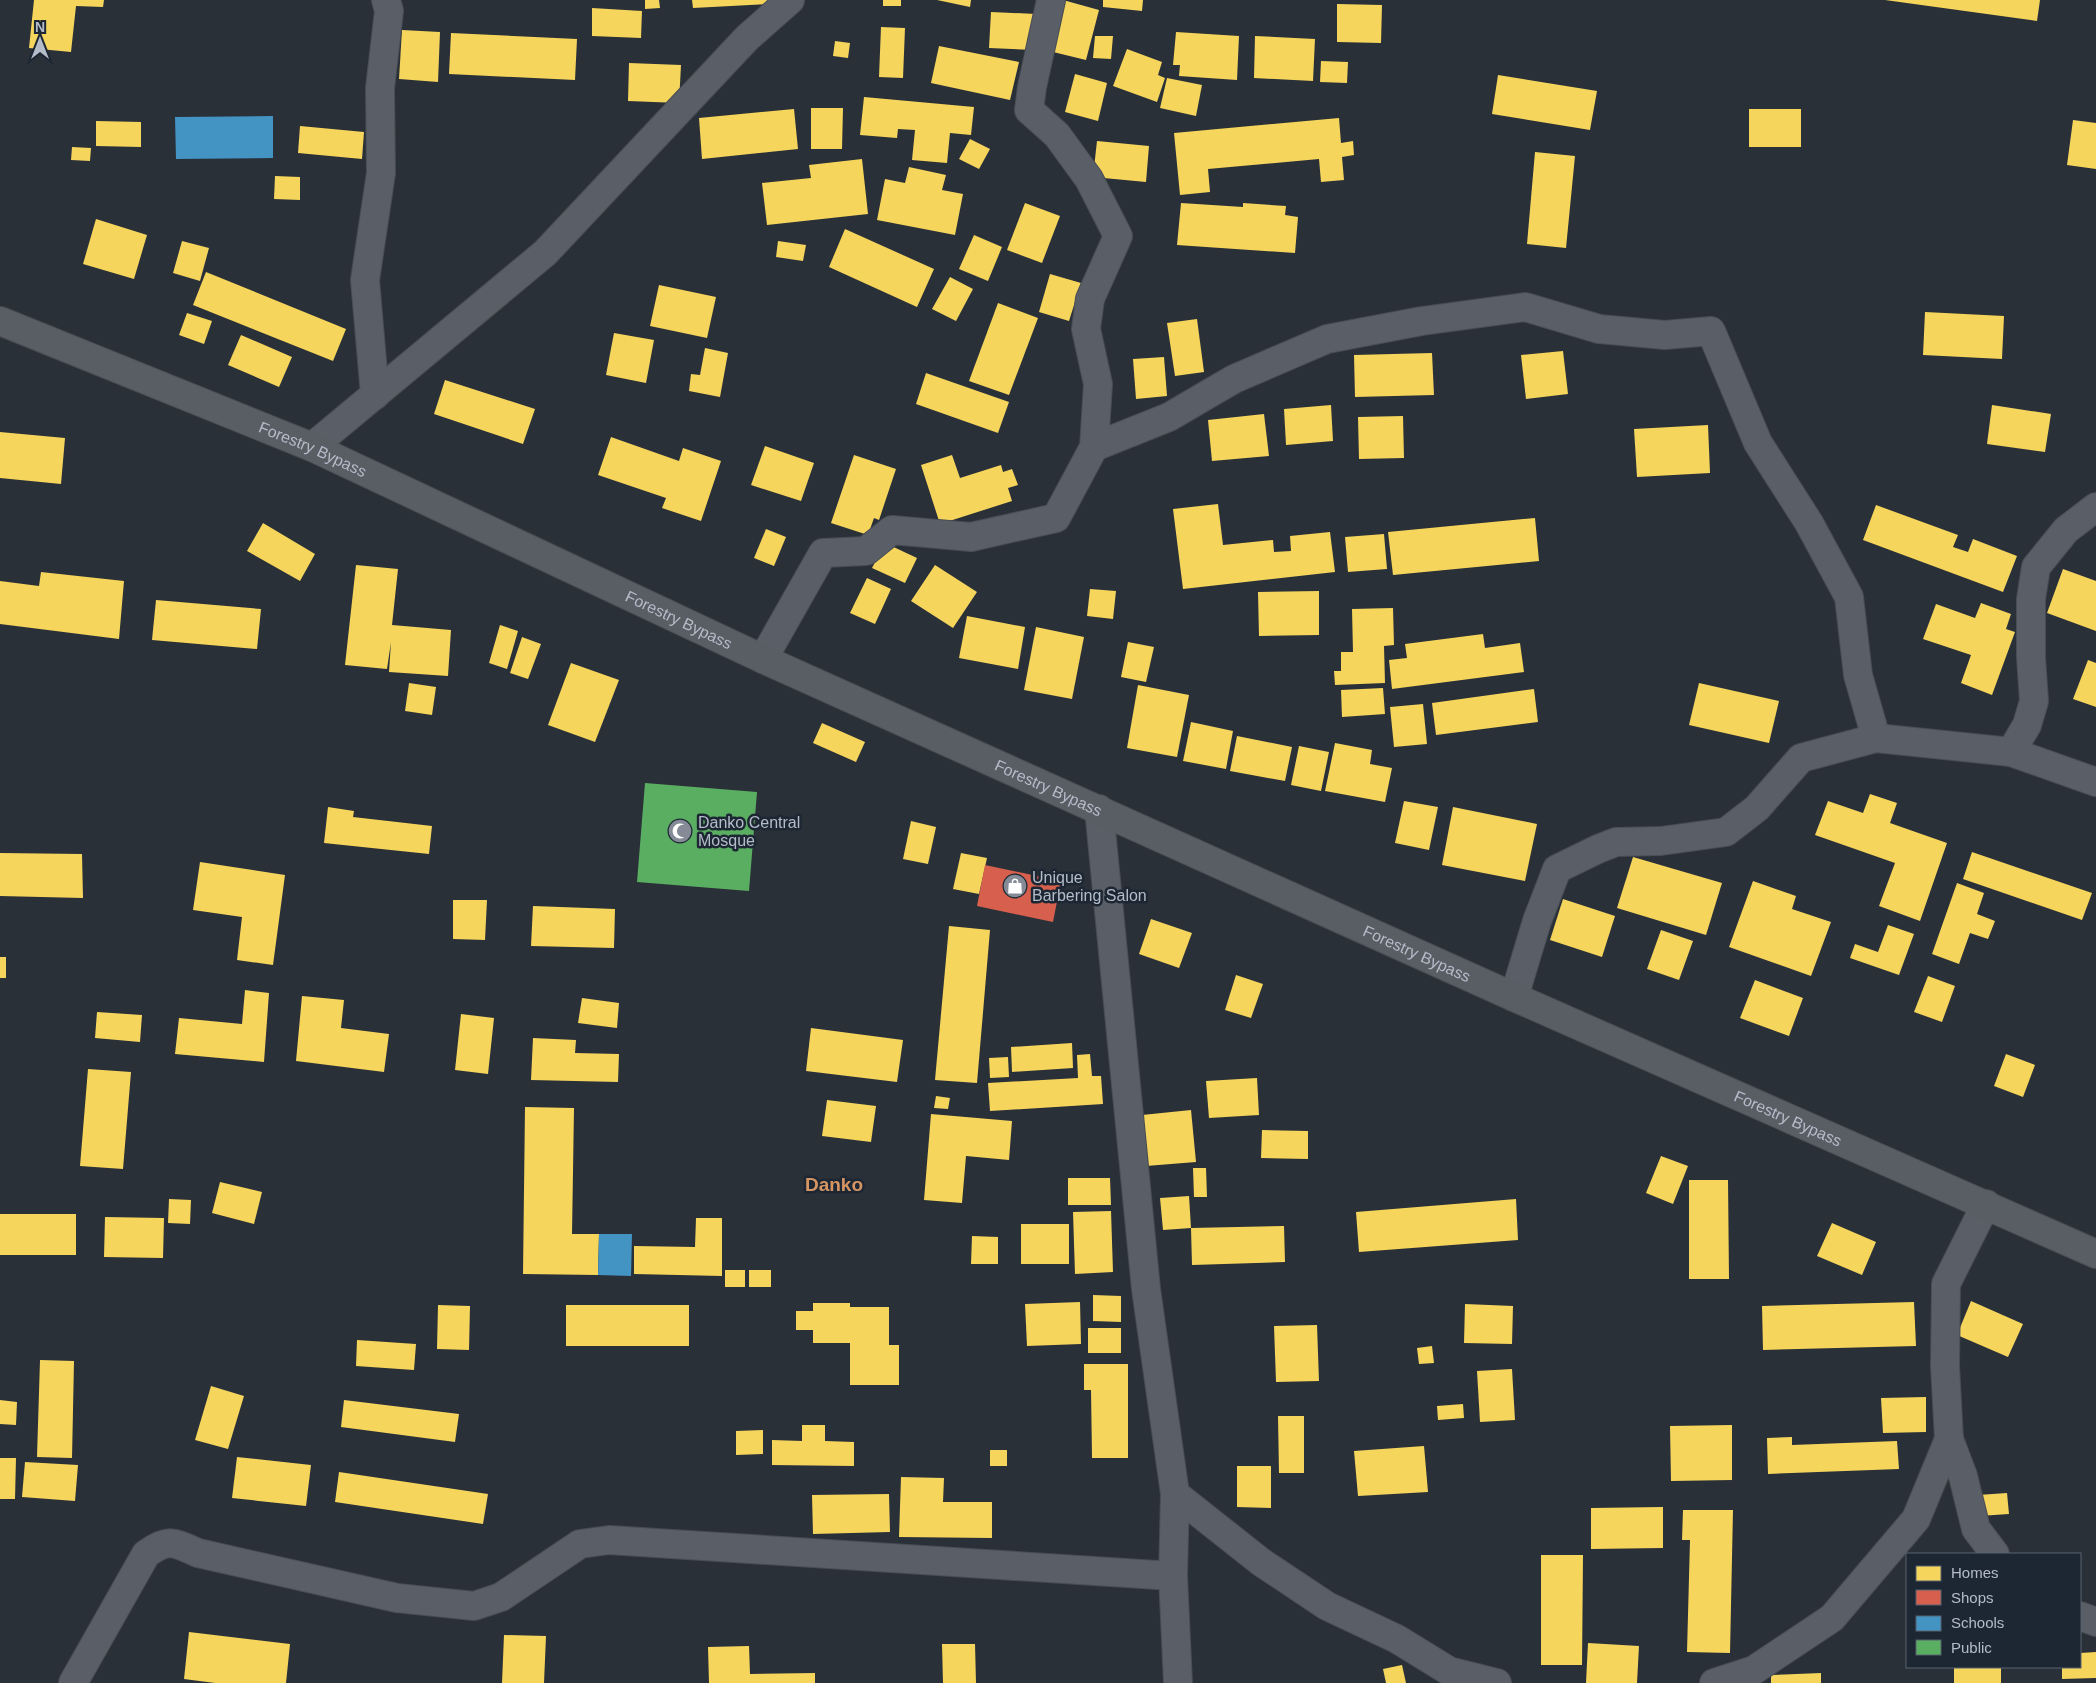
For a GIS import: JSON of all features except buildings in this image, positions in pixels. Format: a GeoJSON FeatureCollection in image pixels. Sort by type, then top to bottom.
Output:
{"type":"FeatureCollection","features":[{"type":"Feature","properties":{"kind":"street"},"geometry":{"type":"LineString","coordinates":[[375,395],[365,280],[382,173],[380,88],[389,11],[386,0]]}},
{"type":"Feature","properties":{"kind":"street"},"geometry":{"type":"LineString","coordinates":[[312,447],[545,254],[747,38],[790,0]]}},
{"type":"Feature","properties":{"kind":"street"},"geometry":{"type":"LineString","coordinates":[[763,659],[823,553],[866,551],[892,530],[971,537],[1056,518],[1094,447],[1098,384],[1086,329],[1090,299],[1118,236],[1089,179],[1056,136],[1029,110],[1032,87],[1051,0]]}},
{"type":"Feature","properties":{"kind":"street"},"geometry":{"type":"LineString","coordinates":[[1094,447],[1169,417],[1234,379],[1327,339],[1422,321],[1526,307],[1599,329],[1665,335],[1711,331],[1758,443],[1809,523],[1849,597],[1858,675],[1876,738]]}},
{"type":"Feature","properties":{"kind":"street","name":"Forestry Bypass"},"geometry":{"type":"LineString","coordinates":[[0,321],[312,447],[763,659],[1514,997],[2096,1254]]}},
{"type":"Feature","properties":{"kind":"street"},"geometry":{"type":"LineString","coordinates":[[2011,752],[2027,725],[2034,701],[2031,657],[2031,599],[2036,567],[2066,530],[2096,507]]}},
{"type":"Feature","properties":{"kind":"street"},"geometry":{"type":"LineString","coordinates":[[1514,997],[1537,921],[1557,869],[1616,842],[1661,841],[1726,832],[1757,808],[1801,758],[1876,738],[2011,752],[2096,782]]}},
{"type":"Feature","properties":{"kind":"street"},"geometry":{"type":"LineString","coordinates":[[1099,809],[1146,1289],[1175,1494],[1173,1576],[1178,1683]]}},
{"type":"Feature","properties":{"kind":"street"},"geometry":{"type":"LineString","coordinates":[[1986,1204],[1946,1284],[1945,1366],[1950,1439],[1963,1476],[1976,1529],[1994,1553]]}},
{"type":"Feature","properties":{"kind":"street"},"geometry":{"type":"LineString","coordinates":[[1714,1683],[1754,1670],[1832,1618],[1916,1519],[1950,1439]]}},
{"type":"Feature","properties":{"kind":"street"},"geometry":{"type":"LineString","coordinates":[[1175,1494],[1261,1562],[1327,1606],[1397,1639],[1449,1671],[1497,1683]]}},
{"type":"Feature","properties":{"kind":"street"},"geometry":{"type":"LineString","coordinates":[[73,1683],[146,1554],[160,1544],[175,1542],[198,1553],[397,1598],[474,1606],[501,1597],[580,1544],[609,1540],[1173,1576]]}},
{"type":"Feature","properties":{"kind":"street"},"geometry":{"type":"LineString","coordinates":[[2081,1616],[2096,1622]]}},
{"type":"Feature","properties":{"kind":"place","name":"Danko Central Mosque"},"geometry":{"type":"Point","coordinates":[680,831]}},
{"type":"Feature","properties":{"kind":"place","name":"Unique Barbering Salon"},"geometry":{"type":"Point","coordinates":[1015,886]}},
{"type":"Feature","properties":{"kind":"district","name":"Danko"},"geometry":{"type":"Point","coordinates":[834,1184]}}]}
